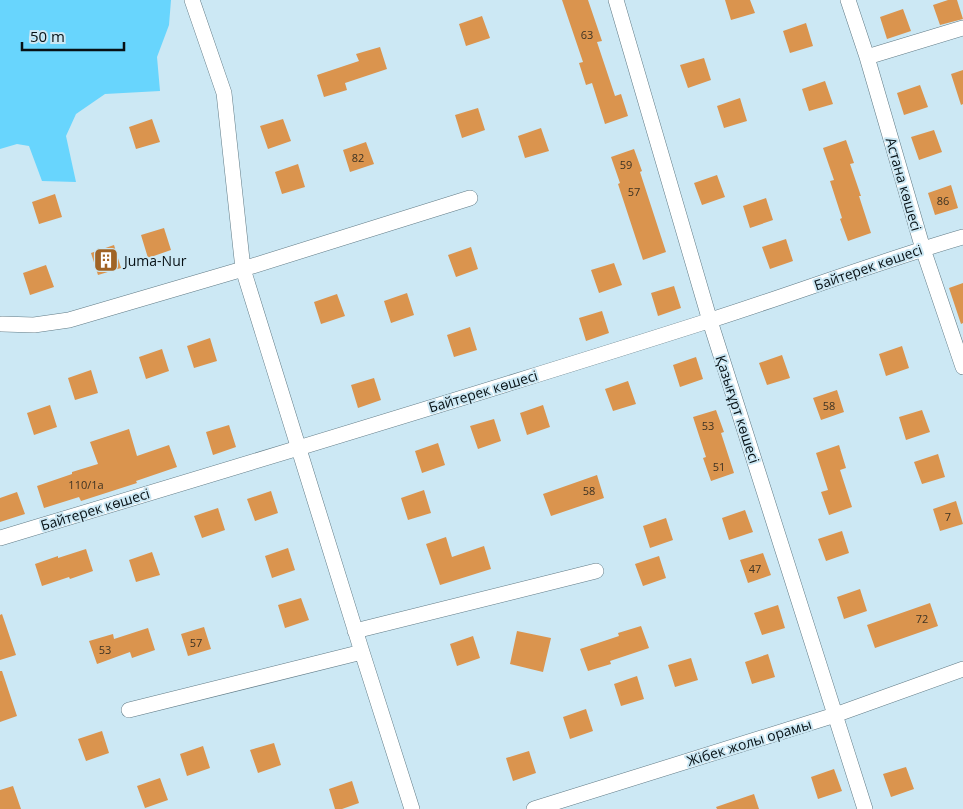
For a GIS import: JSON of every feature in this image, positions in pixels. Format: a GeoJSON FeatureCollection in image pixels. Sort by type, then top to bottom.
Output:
{"type":"FeatureCollection","features":[{"type":"Feature","properties":{"kind":"street"},"geometry":{"type":"LineString","coordinates":[[192,0],[224,93],[243,269],[412,809]]}},
{"type":"Feature","properties":{"kind":"street","name":"Астана көшесі"},"geometry":{"type":"LineString","coordinates":[[848,0],[867,57],[923,249],[963,367]]}},
{"type":"Feature","properties":{"kind":"street","name":"Қазығұрт көшесі"},"geometry":{"type":"LineString","coordinates":[[617,3],[710,320],[865,809]]}},
{"type":"Feature","properties":{"kind":"street"},"geometry":{"type":"LineString","coordinates":[[867,57],[963,28]]}},
{"type":"Feature","properties":{"kind":"street"},"geometry":{"type":"LineString","coordinates":[[2,324],[34,325],[69,320],[243,269],[470,198]]}},
{"type":"Feature","properties":{"kind":"street","name":"Байтерек көшесі"},"geometry":{"type":"LineString","coordinates":[[0,538],[299,449],[710,320],[963,237]]}},
{"type":"Feature","properties":{"kind":"street"},"geometry":{"type":"LineString","coordinates":[[355,631],[596,571]]}},
{"type":"Feature","properties":{"kind":"street"},"geometry":{"type":"LineString","coordinates":[[129,710],[362,652]]}},
{"type":"Feature","properties":{"kind":"street","name":"Жібек жолы орамы"},"geometry":{"type":"LineString","coordinates":[[534,809],[835,715],[963,669]]}},
{"type":"Feature","properties":{"kind":"shaded area"},"geometry":{"type":"Polygon","coordinates":[[[0,0],[171,0],[169,25],[157,57],[160,91],[105,94],[76,114],[66,136],[76,182],[42,181],[29,146],[17,144],[0,149],[0,0]]]}},
{"type":"Feature","properties":{"kind":"building"},"geometry":{"type":"Polygon","coordinates":[[[562,0],[588,0],[602,41],[597,42],[615,96],[621,94],[628,116],[605,124],[592,83],[586,85],[579,63],[583,62],[562,0]]]}},
{"type":"Feature","properties":{"kind":"building"},"geometry":{"type":"Polygon","coordinates":[[[725,0],[750,0],[755,13],[731,20],[725,0]]]}},
{"type":"Feature","properties":{"kind":"building"},"geometry":{"type":"Polygon","coordinates":[[[948,0],[957,0],[963,19],[940,25],[933,5],[948,0]]]}},
{"type":"Feature","properties":{"kind":"building"},"geometry":{"type":"Polygon","coordinates":[[[903,9],[911,31],[887,39],[880,17],[903,9]]]}},
{"type":"Feature","properties":{"kind":"building"},"geometry":{"type":"Polygon","coordinates":[[[482,16],[490,38],[466,46],[459,24],[482,16]]]}},
{"type":"Feature","properties":{"kind":"building"},"geometry":{"type":"Polygon","coordinates":[[[806,23],[813,46],[790,53],[783,31],[806,23]]]}},
{"type":"Feature","properties":{"kind":"building"},"geometry":{"type":"Polygon","coordinates":[[[380,47],[387,69],[345,83],[347,90],[324,97],[317,75],[359,61],[356,54],[380,47]]]}},
{"type":"Feature","properties":{"kind":"building"},"geometry":{"type":"Polygon","coordinates":[[[704,58],[711,80],[688,88],[680,65],[704,58]]]}},
{"type":"Feature","properties":{"kind":"building"},"geometry":{"type":"Polygon","coordinates":[[[963,70],[963,104],[961,105],[951,74],[963,70]]]}},
{"type":"Feature","properties":{"kind":"building"},"geometry":{"type":"Polygon","coordinates":[[[825,81],[833,104],[809,111],[802,89],[825,81]]]}},
{"type":"Feature","properties":{"kind":"building"},"geometry":{"type":"Polygon","coordinates":[[[920,85],[928,107],[904,115],[897,93],[920,85]]]}},
{"type":"Feature","properties":{"kind":"building"},"geometry":{"type":"Polygon","coordinates":[[[740,98],[747,121],[724,128],[717,106],[740,98]]]}},
{"type":"Feature","properties":{"kind":"building"},"geometry":{"type":"Polygon","coordinates":[[[478,108],[485,130],[462,138],[455,115],[478,108]]]}},
{"type":"Feature","properties":{"kind":"building"},"geometry":{"type":"Polygon","coordinates":[[[152,119],[160,142],[136,149],[129,127],[152,119]]]}},
{"type":"Feature","properties":{"kind":"building"},"geometry":{"type":"Polygon","coordinates":[[[283,119],[291,141],[268,149],[260,126],[283,119]]]}},
{"type":"Feature","properties":{"kind":"building"},"geometry":{"type":"Polygon","coordinates":[[[541,128],[549,151],[525,158],[518,136],[541,128]]]}},
{"type":"Feature","properties":{"kind":"building"},"geometry":{"type":"Polygon","coordinates":[[[934,130],[942,152],[919,160],[911,137],[934,130]]]}},
{"type":"Feature","properties":{"kind":"building"},"geometry":{"type":"Polygon","coordinates":[[[846,140],[854,163],[850,164],[871,233],[848,241],[830,181],[834,180],[823,148],[846,140]]]}},
{"type":"Feature","properties":{"kind":"building"},"geometry":{"type":"Polygon","coordinates":[[[366,142],[374,164],[350,172],[343,150],[366,142]]]}},
{"type":"Feature","properties":{"kind":"building"},"geometry":{"type":"Polygon","coordinates":[[[634,149],[666,252],[643,260],[611,157],[634,149]]]}},
{"type":"Feature","properties":{"kind":"building"},"geometry":{"type":"Polygon","coordinates":[[[298,164],[305,187],[282,194],[275,172],[298,164]]]}},
{"type":"Feature","properties":{"kind":"building"},"geometry":{"type":"Polygon","coordinates":[[[717,175],[725,197],[702,205],[694,183],[717,175]]]}},
{"type":"Feature","properties":{"kind":"building"},"geometry":{"type":"Polygon","coordinates":[[[951,185],[958,208],[935,215],[928,193],[951,185]]]}},
{"type":"Feature","properties":{"kind":"building"},"geometry":{"type":"Polygon","coordinates":[[[55,194],[62,217],[39,224],[32,202],[55,194]]]}},
{"type":"Feature","properties":{"kind":"building"},"geometry":{"type":"Polygon","coordinates":[[[766,198],[773,220],[750,228],[743,206],[766,198]]]}},
{"type":"Feature","properties":{"kind":"building"},"geometry":{"type":"Polygon","coordinates":[[[164,228],[171,250],[148,258],[141,235],[164,228]]]}},
{"type":"Feature","properties":{"kind":"building"},"geometry":{"type":"Polygon","coordinates":[[[786,239],[793,261],[770,269],[762,247],[786,239]]]}},
{"type":"Feature","properties":{"kind":"building","name":"Juma-Nur"},"geometry":{"type":"Polygon","coordinates":[[[114,245],[121,268],[98,275],[91,253],[114,245]]]}},
{"type":"Feature","properties":{"kind":"building"},"geometry":{"type":"Polygon","coordinates":[[[471,247],[478,269],[456,277],[448,255],[471,247]]]}},
{"type":"Feature","properties":{"kind":"building"},"geometry":{"type":"Polygon","coordinates":[[[614,263],[622,285],[599,293],[591,270],[614,263]]]}},
{"type":"Feature","properties":{"kind":"building"},"geometry":{"type":"Polygon","coordinates":[[[46,265],[54,287],[30,295],[23,273],[46,265]]]}},
{"type":"Feature","properties":{"kind":"building"},"geometry":{"type":"Polygon","coordinates":[[[963,283],[963,323],[961,324],[949,288],[963,283]]]}},
{"type":"Feature","properties":{"kind":"building"},"geometry":{"type":"Polygon","coordinates":[[[674,286],[681,308],[658,316],[651,293],[674,286]]]}},
{"type":"Feature","properties":{"kind":"building"},"geometry":{"type":"Polygon","coordinates":[[[407,293],[414,315],[391,323],[384,301],[407,293]]]}},
{"type":"Feature","properties":{"kind":"building"},"geometry":{"type":"Polygon","coordinates":[[[337,294],[345,316],[321,324],[314,302],[337,294]]]}},
{"type":"Feature","properties":{"kind":"building"},"geometry":{"type":"Polygon","coordinates":[[[602,311],[609,333],[586,341],[579,318],[602,311]]]}},
{"type":"Feature","properties":{"kind":"building"},"geometry":{"type":"Polygon","coordinates":[[[470,327],[477,350],[454,357],[447,335],[470,327]]]}},
{"type":"Feature","properties":{"kind":"building"},"geometry":{"type":"Polygon","coordinates":[[[210,338],[217,361],[194,368],[187,346],[210,338]]]}},
{"type":"Feature","properties":{"kind":"building"},"geometry":{"type":"Polygon","coordinates":[[[902,346],[909,368],[886,376],[879,354],[902,346]]]}},
{"type":"Feature","properties":{"kind":"building"},"geometry":{"type":"Polygon","coordinates":[[[162,349],[169,371],[146,379],[139,357],[162,349]]]}},
{"type":"Feature","properties":{"kind":"building"},"geometry":{"type":"Polygon","coordinates":[[[782,355],[790,378],[767,385],[759,363],[782,355]]]}},
{"type":"Feature","properties":{"kind":"building"},"geometry":{"type":"Polygon","coordinates":[[[696,357],[703,379],[680,387],[673,365],[696,357]]]}},
{"type":"Feature","properties":{"kind":"building"},"geometry":{"type":"Polygon","coordinates":[[[91,370],[98,393],[75,400],[68,378],[91,370]]]}},
{"type":"Feature","properties":{"kind":"building"},"geometry":{"type":"Polygon","coordinates":[[[374,378],[381,400],[358,408],[351,385],[374,378]]]}},
{"type":"Feature","properties":{"kind":"building"},"geometry":{"type":"Polygon","coordinates":[[[628,381],[636,404],[613,411],[605,389],[628,381]]]}},
{"type":"Feature","properties":{"kind":"building"},"geometry":{"type":"Polygon","coordinates":[[[837,390],[844,412],[821,420],[813,398],[837,390]]]}},
{"type":"Feature","properties":{"kind":"building"},"geometry":{"type":"Polygon","coordinates":[[[50,405],[57,427],[34,435],[27,413],[50,405]]]}},
{"type":"Feature","properties":{"kind":"building"},"geometry":{"type":"Polygon","coordinates":[[[543,405],[550,427],[527,435],[520,413],[543,405]]]}},
{"type":"Feature","properties":{"kind":"building"},"geometry":{"type":"Polygon","coordinates":[[[716,410],[724,432],[721,433],[734,473],[711,481],[703,458],[706,457],[693,417],[716,410]]]}},
{"type":"Feature","properties":{"kind":"building"},"geometry":{"type":"Polygon","coordinates":[[[922,410],[930,432],[906,440],[899,417],[922,410]]]}},
{"type":"Feature","properties":{"kind":"building"},"geometry":{"type":"Polygon","coordinates":[[[494,419],[501,441],[478,449],[470,426],[494,419]]]}},
{"type":"Feature","properties":{"kind":"building"},"geometry":{"type":"Polygon","coordinates":[[[229,425],[236,447],[213,455],[206,432],[229,425]]]}},
{"type":"Feature","properties":{"kind":"building"},"geometry":{"type":"Polygon","coordinates":[[[129,429],[137,456],[169,445],[177,467],[136,481],[137,483],[81,501],[79,497],[44,508],[37,486],[98,464],[90,442],[129,429]]]}},
{"type":"Feature","properties":{"kind":"building"},"geometry":{"type":"Polygon","coordinates":[[[438,443],[445,465],[422,473],[415,451],[438,443]]]}},
{"type":"Feature","properties":{"kind":"building"},"geometry":{"type":"Polygon","coordinates":[[[839,445],[846,468],[840,470],[852,507],[829,515],[821,492],[828,490],[816,453],[839,445]]]}},
{"type":"Feature","properties":{"kind":"building"},"geometry":{"type":"Polygon","coordinates":[[[938,454],[945,477],[922,484],[914,462],[938,454]]]}},
{"type":"Feature","properties":{"kind":"building"},"geometry":{"type":"Polygon","coordinates":[[[597,475],[604,498],[551,516],[543,494],[597,475]]]}},
{"type":"Feature","properties":{"kind":"building"},"geometry":{"type":"Polygon","coordinates":[[[424,490],[431,513],[408,520],[401,498],[424,490]]]}},
{"type":"Feature","properties":{"kind":"building"},"geometry":{"type":"Polygon","coordinates":[[[271,491],[278,513],[255,521],[247,499],[271,491]]]}},
{"type":"Feature","properties":{"kind":"building"},"geometry":{"type":"Polygon","coordinates":[[[17,492],[25,514],[0,522],[0,498],[17,492]]]}},
{"type":"Feature","properties":{"kind":"building"},"geometry":{"type":"Polygon","coordinates":[[[956,501],[963,524],[940,531],[933,509],[956,501]]]}},
{"type":"Feature","properties":{"kind":"building"},"geometry":{"type":"Polygon","coordinates":[[[218,508],[225,530],[202,538],[194,516],[218,508]]]}},
{"type":"Feature","properties":{"kind":"building"},"geometry":{"type":"Polygon","coordinates":[[[745,510],[753,532],[729,540],[722,518],[745,510]]]}},
{"type":"Feature","properties":{"kind":"building"},"geometry":{"type":"Polygon","coordinates":[[[666,518],[673,540],[650,548],[643,526],[666,518]]]}},
{"type":"Feature","properties":{"kind":"building"},"geometry":{"type":"Polygon","coordinates":[[[842,531],[849,553],[826,561],[818,539],[842,531]]]}},
{"type":"Feature","properties":{"kind":"building"},"geometry":{"type":"Polygon","coordinates":[[[446,537],[452,557],[484,546],[491,569],[440,585],[426,544],[446,537]]]}},
{"type":"Feature","properties":{"kind":"building"},"geometry":{"type":"Polygon","coordinates":[[[288,548],[295,570],[272,578],[265,556],[288,548]]]}},
{"type":"Feature","properties":{"kind":"building"},"geometry":{"type":"Polygon","coordinates":[[[86,549],[93,571],[42,586],[35,564],[86,549]]]}},
{"type":"Feature","properties":{"kind":"building"},"geometry":{"type":"Polygon","coordinates":[[[152,552],[160,575],[136,582],[129,560],[152,552]]]}},
{"type":"Feature","properties":{"kind":"building"},"geometry":{"type":"Polygon","coordinates":[[[763,553],[771,575],[748,583],[740,560],[763,553]]]}},
{"type":"Feature","properties":{"kind":"building"},"geometry":{"type":"Polygon","coordinates":[[[659,556],[666,578],[643,586],[635,564],[659,556]]]}},
{"type":"Feature","properties":{"kind":"building"},"geometry":{"type":"Polygon","coordinates":[[[860,589],[867,611],[844,619],[837,597],[860,589]]]}},
{"type":"Feature","properties":{"kind":"building"},"geometry":{"type":"Polygon","coordinates":[[[301,598],[309,620],[285,628],[278,605],[301,598]]]}},
{"type":"Feature","properties":{"kind":"building"},"geometry":{"type":"Polygon","coordinates":[[[930,603],[938,626],[875,648],[867,625],[930,603]]]}},
{"type":"Feature","properties":{"kind":"building"},"geometry":{"type":"Polygon","coordinates":[[[778,605],[785,628],[762,635],[754,613],[778,605]]]}},
{"type":"Feature","properties":{"kind":"building"},"geometry":{"type":"Polygon","coordinates":[[[2,614],[16,655],[0,660],[0,615],[2,614]]]}},
{"type":"Feature","properties":{"kind":"building"},"geometry":{"type":"Polygon","coordinates":[[[641,626],[649,648],[610,661],[611,664],[588,671],[580,649],[619,636],[618,633],[641,626]]]}},
{"type":"Feature","properties":{"kind":"building"},"geometry":{"type":"Polygon","coordinates":[[[204,627],[211,649],[188,656],[181,634],[204,627]]]}},
{"type":"Feature","properties":{"kind":"building"},"geometry":{"type":"Polygon","coordinates":[[[148,628],[155,650],[132,658],[130,652],[97,664],[89,641],[113,634],[114,639],[148,628]]]}},
{"type":"Feature","properties":{"kind":"building"},"geometry":{"type":"Polygon","coordinates":[[[517,631],[551,638],[543,672],[510,664],[517,631]]]}},
{"type":"Feature","properties":{"kind":"building"},"geometry":{"type":"Polygon","coordinates":[[[473,636],[480,658],[457,666],[450,644],[473,636]]]}},
{"type":"Feature","properties":{"kind":"building"},"geometry":{"type":"Polygon","coordinates":[[[768,654],[775,677],[752,684],[745,662],[768,654]]]}},
{"type":"Feature","properties":{"kind":"building"},"geometry":{"type":"Polygon","coordinates":[[[691,658],[698,680],[675,687],[668,665],[691,658]]]}},
{"type":"Feature","properties":{"kind":"building"},"geometry":{"type":"Polygon","coordinates":[[[0,671],[2,671],[17,716],[0,722],[0,671]]]}},
{"type":"Feature","properties":{"kind":"building"},"geometry":{"type":"Polygon","coordinates":[[[637,676],[644,699],[621,706],[614,684],[637,676]]]}},
{"type":"Feature","properties":{"kind":"building"},"geometry":{"type":"Polygon","coordinates":[[[586,709],[593,731],[570,739],[563,717],[586,709]]]}},
{"type":"Feature","properties":{"kind":"building"},"geometry":{"type":"Polygon","coordinates":[[[102,731],[109,753],[86,761],[78,739],[102,731]]]}},
{"type":"Feature","properties":{"kind":"building"},"geometry":{"type":"Polygon","coordinates":[[[274,743],[281,765],[258,773],[250,750],[274,743]]]}},
{"type":"Feature","properties":{"kind":"building"},"geometry":{"type":"Polygon","coordinates":[[[203,746],[210,768],[187,776],[180,754],[203,746]]]}},
{"type":"Feature","properties":{"kind":"building"},"geometry":{"type":"Polygon","coordinates":[[[529,751],[536,773],[513,781],[506,758],[529,751]]]}},
{"type":"Feature","properties":{"kind":"building"},"geometry":{"type":"Polygon","coordinates":[[[906,767],[914,789],[891,797],[883,774],[906,767]]]}},
{"type":"Feature","properties":{"kind":"building"},"geometry":{"type":"Polygon","coordinates":[[[834,769],[842,791],[818,799],[811,777],[834,769]]]}},
{"type":"Feature","properties":{"kind":"building"},"geometry":{"type":"Polygon","coordinates":[[[160,778],[168,800],[145,808],[137,786],[160,778]]]}},
{"type":"Feature","properties":{"kind":"building"},"geometry":{"type":"Polygon","coordinates":[[[352,781],[359,803],[342,809],[335,809],[329,789],[352,781]]]}},
{"type":"Feature","properties":{"kind":"building"},"geometry":{"type":"Polygon","coordinates":[[[13,786],[21,809],[0,809],[0,790],[13,786]]]}},
{"type":"Feature","properties":{"kind":"building"},"geometry":{"type":"Polygon","coordinates":[[[754,794],[759,809],[717,809],[716,807],[754,794]]]}},
{"type":"Feature","properties":{"kind":"place","name":"Juma-Nur"},"geometry":{"type":"Point","coordinates":[106,260]}}]}
